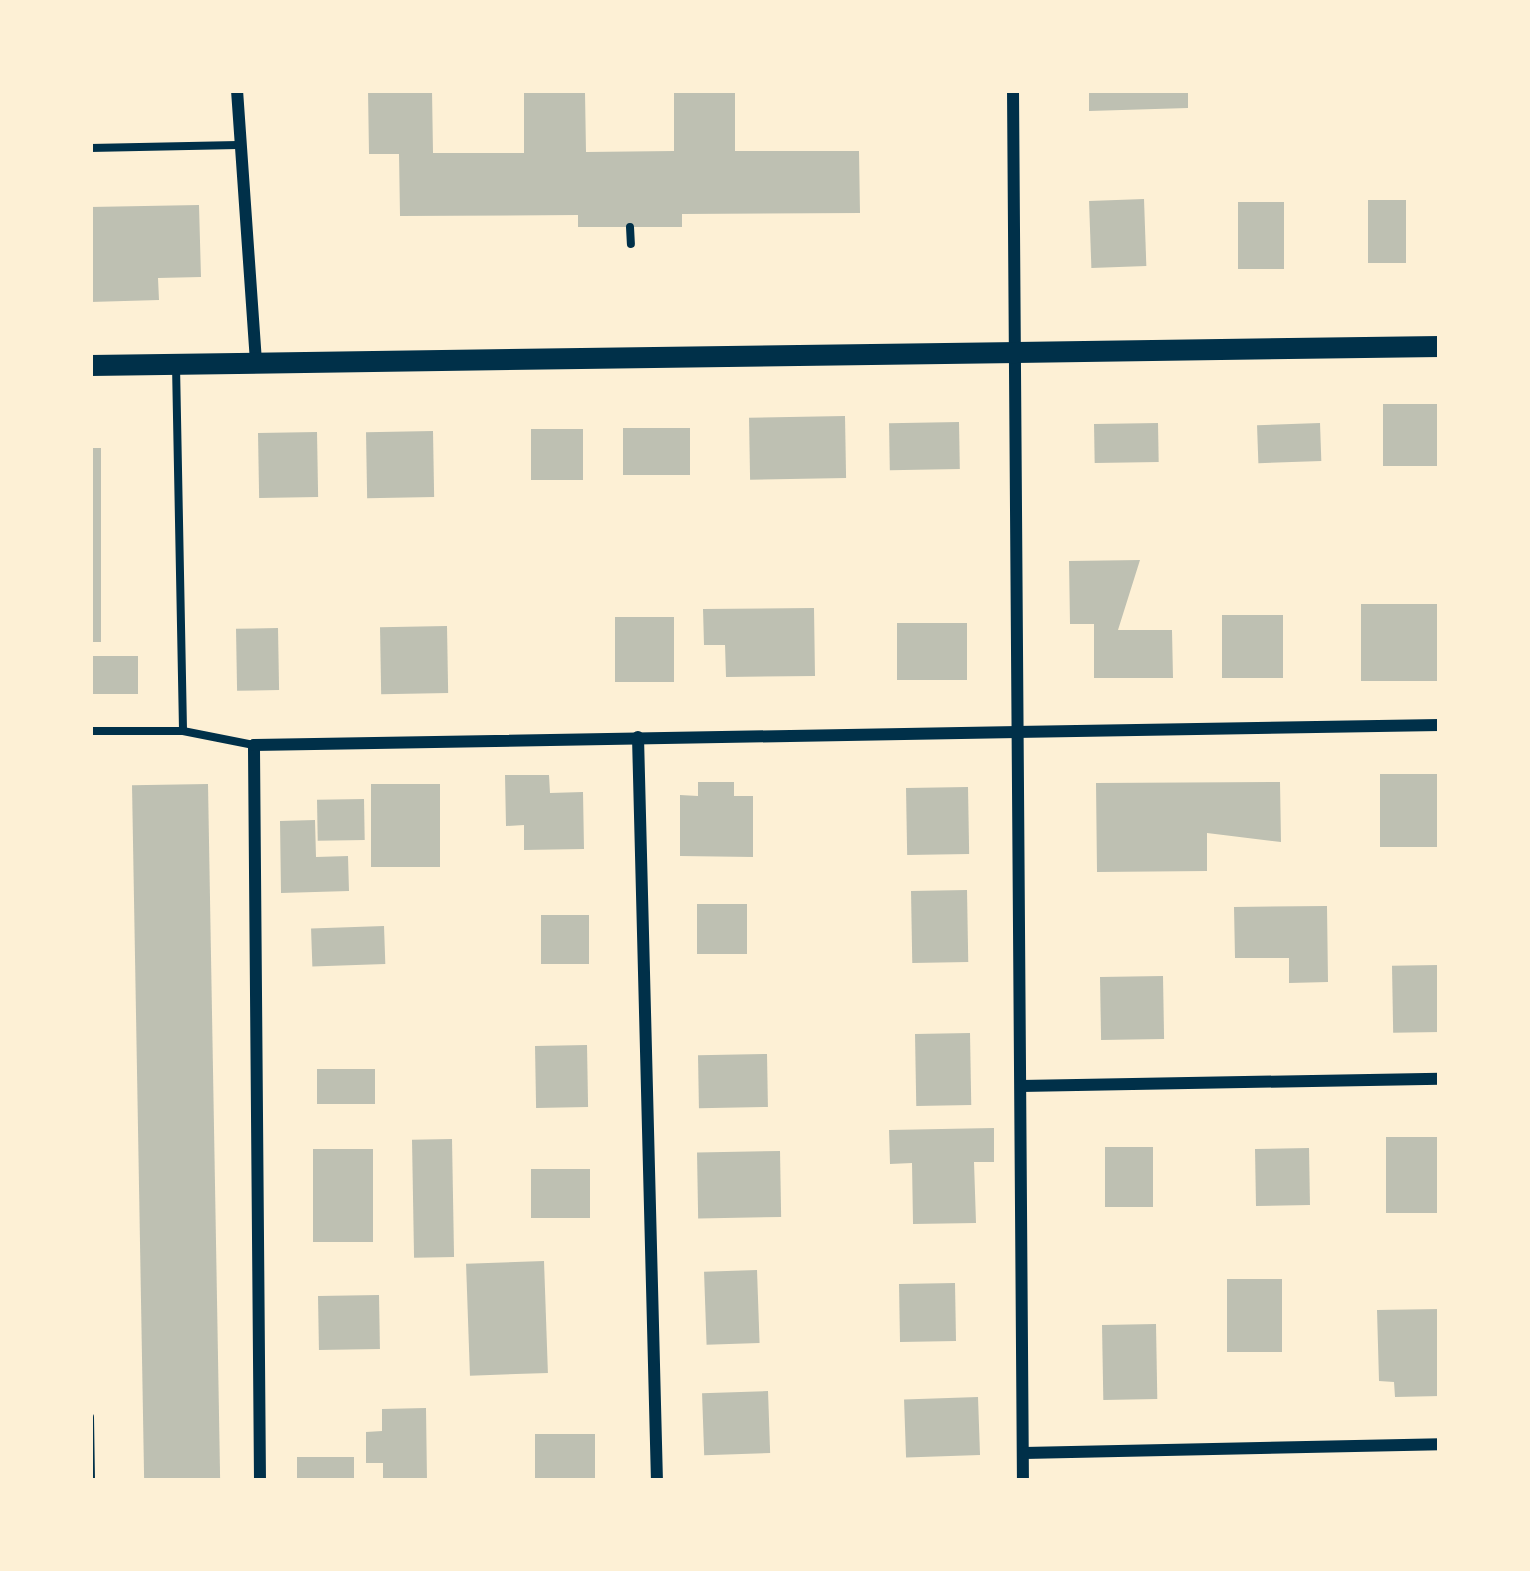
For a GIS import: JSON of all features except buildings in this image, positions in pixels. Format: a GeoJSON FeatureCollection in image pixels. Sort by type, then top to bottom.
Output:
{"type":"FeatureCollection","features":[{"type":"Feature","properties":{"kind":"street"},"geometry":{"type":"LineString","coordinates":[[237,90],[256,362]]}},
{"type":"Feature","properties":{"kind":"street"},"geometry":{"type":"LineString","coordinates":[[1012,90],[1023,1481]]}},
{"type":"Feature","properties":{"kind":"street"},"geometry":{"type":"LineString","coordinates":[[90,364],[1440,346]]}},
{"type":"Feature","properties":{"kind":"street"},"geometry":{"type":"LineString","coordinates":[[260,1481],[254,745],[1440,725]]}},
{"type":"Feature","properties":{"kind":"street"},"geometry":{"type":"LineString","coordinates":[[638,737],[657,1481]]}},
{"type":"Feature","properties":{"kind":"street"},"geometry":{"type":"LineString","coordinates":[[1021,1087],[1440,1079]]}},
{"type":"Feature","properties":{"kind":"street"},"geometry":{"type":"LineString","coordinates":[[1024,1453],[1440,1444]]}},
{"type":"Feature","properties":{"kind":"lane"},"geometry":{"type":"LineString","coordinates":[[90,148],[238,145]]}},
{"type":"Feature","properties":{"kind":"lane"},"geometry":{"type":"LineString","coordinates":[[176,363],[183,731]]}},
{"type":"Feature","properties":{"kind":"lane"},"geometry":{"type":"LineString","coordinates":[[90,731],[183,731],[254,745]]}},
{"type":"Feature","properties":{"kind":"lane"},"geometry":{"type":"LineString","coordinates":[[90,1417],[91,1481]]}},
{"type":"Feature","properties":{"kind":"path"},"geometry":{"type":"LineString","coordinates":[[630,227],[631,244]]}}]}
